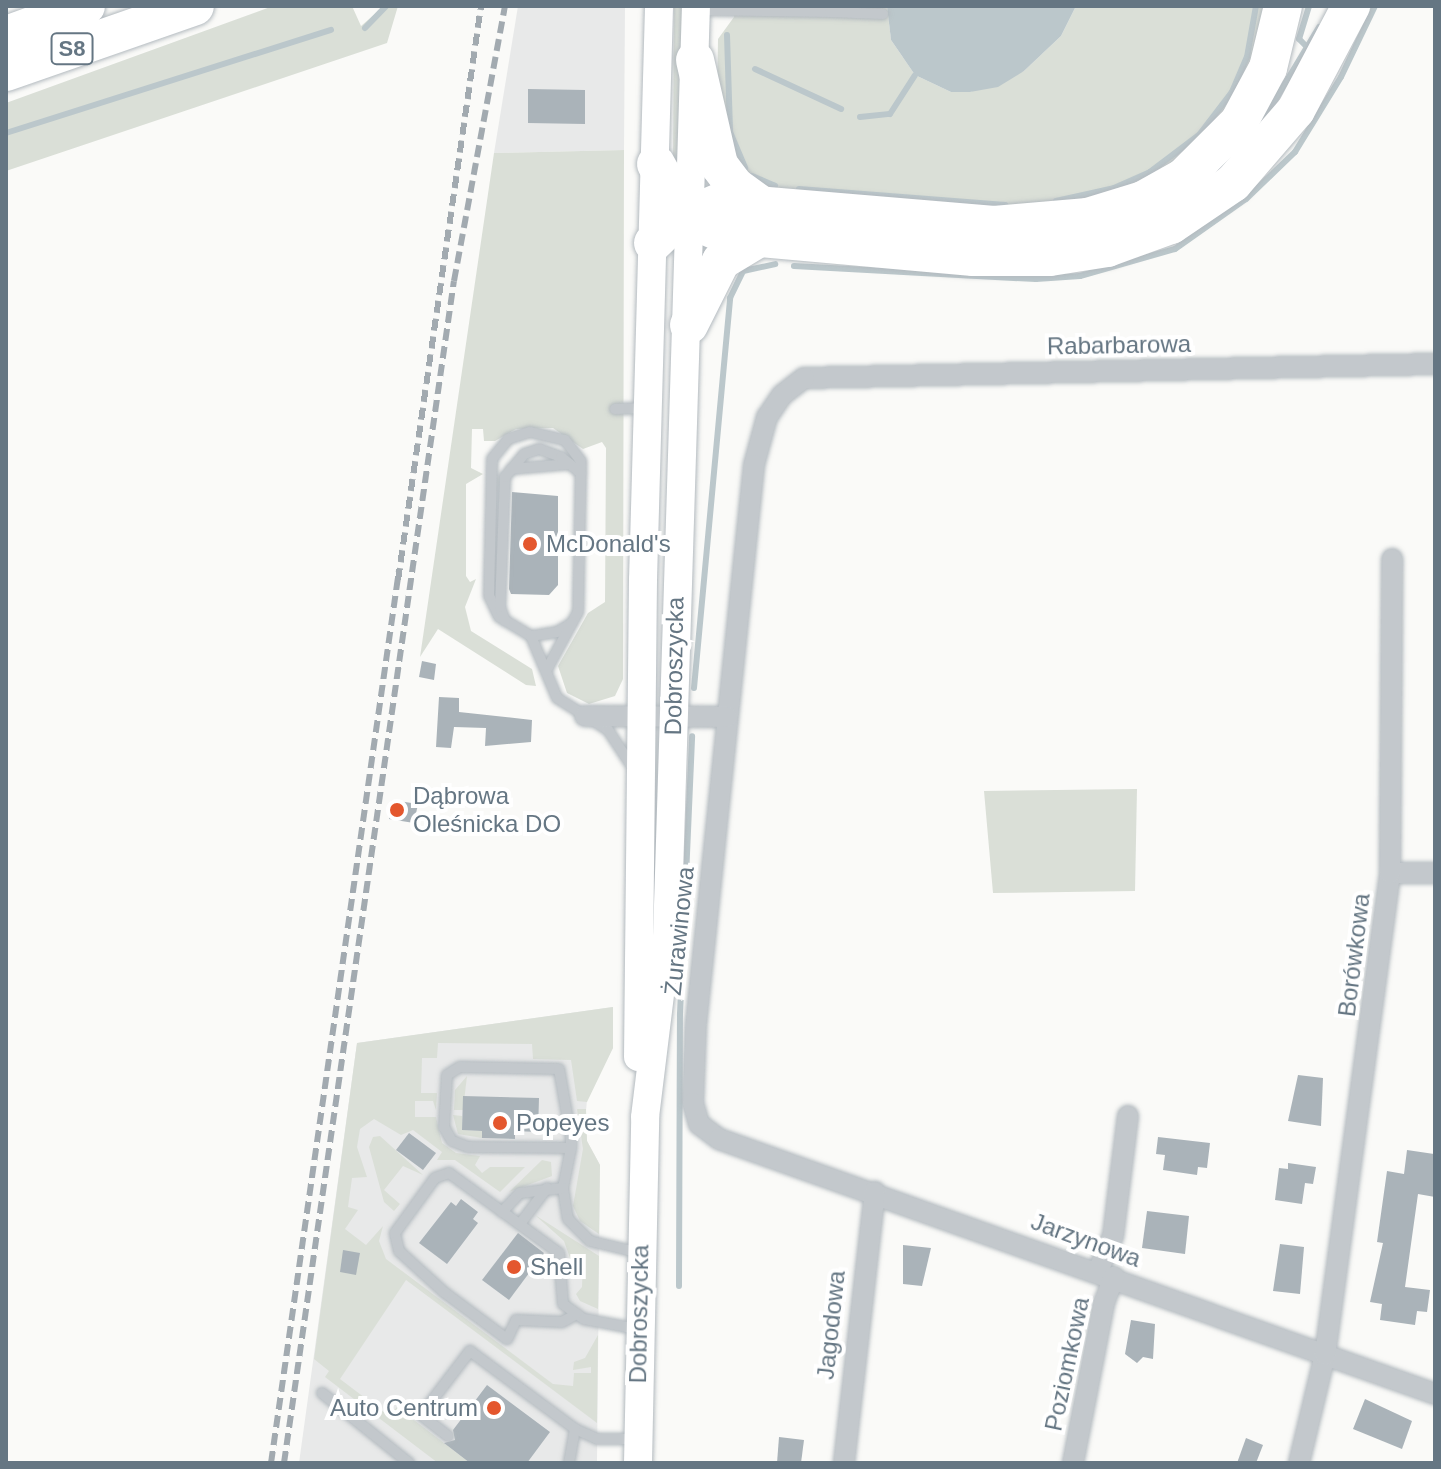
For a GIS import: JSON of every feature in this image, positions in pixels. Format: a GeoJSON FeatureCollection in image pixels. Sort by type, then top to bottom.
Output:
{"type":"FeatureCollection","features":[{"type":"Feature","properties":{"kind":"highway","name":"S8"},"geometry":{"type":"LineString","coordinates":[[6,35],[86,6]]}},
{"type":"Feature","properties":{"kind":"highway","name":"S8"},"geometry":{"type":"LineString","coordinates":[[6,72],[195,6]]}},
{"type":"Feature","properties":{"kind":"highway"},"geometry":{"type":"LineString","coordinates":[[689,325],[721,261],[761,221],[1018,225],[1088,217],[1143,200],[1184,177],[1239,122],[1268,68],[1283,6]]}},
{"type":"Feature","properties":{"kind":"highway"},"geometry":{"type":"LineString","coordinates":[[653,243],[691,213],[712,203],[761,221],[1018,258],[1079,254],[1140,239],[1202,206],[1252,164],[1296,110],[1351,6]]}},
{"type":"Feature","properties":{"kind":"highway"},"geometry":{"type":"LineString","coordinates":[[6,86],[139,26]]}},
{"type":"Feature","properties":{"kind":"highway"},"geometry":{"type":"LineString","coordinates":[[695,60],[719,165],[761,221]]}},
{"type":"Feature","properties":{"kind":"highway"},"geometry":{"type":"LineString","coordinates":[[656,164],[665,187],[691,213]]}},
{"type":"Feature","properties":{"kind":"main road","name":"Dobroszycka"},"geometry":{"type":"LineString","coordinates":[[645,1117],[638,1063],[639,982],[659,6]]}},
{"type":"Feature","properties":{"kind":"main road","name":"Dobroszycka"},"geometry":{"type":"LineString","coordinates":[[638,1451],[645,1117],[667,938],[689,325],[696,8]]}},
{"type":"Feature","properties":{"kind":"street","name":"Rabarbarowa"},"geometry":{"type":"LineString","coordinates":[[804,378],[1435,364]]}},
{"type":"Feature","properties":{"kind":"street","name":"Żurawinowa"},"geometry":{"type":"LineString","coordinates":[[719,1139],[699,1124],[693,1103],[696,1024],[754,465],[767,417],[782,395],[804,378]]}},
{"type":"Feature","properties":{"kind":"street","name":"Borówkowa"},"geometry":{"type":"LineString","coordinates":[[1299,1463],[1325,1355],[1390,873],[1392,559]]}},
{"type":"Feature","properties":{"kind":"street","name":"Dobroszycka"},"geometry":{"type":"LineString","coordinates":[[585,716],[643,716]]}},
{"type":"Feature","properties":{"kind":"street"},"geometry":{"type":"LineString","coordinates":[[643,716],[727,717]]}},
{"type":"Feature","properties":{"kind":"street"},"geometry":{"type":"LineString","coordinates":[[1390,873],[1435,873]]}},
{"type":"Feature","properties":{"kind":"street","name":"Poziomkowa"},"geometry":{"type":"LineString","coordinates":[[1073,1463],[1104,1303],[1128,1116]]}},
{"type":"Feature","properties":{"kind":"street","name":"Jarzynowa"},"geometry":{"type":"LineString","coordinates":[[719,1139],[1106,1274],[1435,1394]]}},
{"type":"Feature","properties":{"kind":"street","name":"Jagodowa"},"geometry":{"type":"LineString","coordinates":[[844,1463],[875,1192]]}},
{"type":"Feature","properties":{"kind":"lane"},"geometry":{"type":"LineString","coordinates":[[696,8],[832,9],[883,14]]}},
{"type":"Feature","properties":{"kind":"lane"},"geometry":{"type":"LineString","coordinates":[[615,409],[651,408]]}},
{"type":"Feature","properties":{"kind":"lane"},"geometry":{"type":"LineString","coordinates":[[546,671],[572,623],[581,598],[581,473],[577,452],[557,436],[518,434],[496,451],[489,473],[489,596],[493,610],[531,636],[572,623]]}},
{"type":"Feature","properties":{"kind":"lane"},"geometry":{"type":"LineString","coordinates":[[505,621],[500,607],[501,490],[510,469],[524,454],[539,449],[581,473]]}},
{"type":"Feature","properties":{"kind":"lane"},"geometry":{"type":"LineString","coordinates":[[510,469],[569,464]]}},
{"type":"Feature","properties":{"kind":"lane","name":"Dobroszycka"},"geometry":{"type":"LineString","coordinates":[[531,636],[557,698],[621,743],[632,769],[630,924],[639,982]]}},
{"type":"Feature","properties":{"kind":"lane"},"geometry":{"type":"LineString","coordinates":[[571,1148],[468,1147],[452,1141],[444,1127],[447,1075],[460,1067],[559,1069],[565,1082],[571,1148],[563,1188],[568,1219],[581,1235],[640,1253]]}},
{"type":"Feature","properties":{"kind":"lane"},"geometry":{"type":"LineString","coordinates":[[577,1314],[562,1322],[516,1320],[507,1339],[399,1251],[395,1233],[440,1174],[449,1173],[559,1253],[563,1304],[577,1314],[639,1329]]}},
{"type":"Feature","properties":{"kind":"lane"},"geometry":{"type":"LineString","coordinates":[[520,1224],[547,1188]]}},
{"type":"Feature","properties":{"kind":"lane"},"geometry":{"type":"LineString","coordinates":[[502,1212],[520,1193],[563,1188]]}},
{"type":"Feature","properties":{"kind":"lane"},"geometry":{"type":"LineString","coordinates":[[448,1436],[421,1415],[470,1351],[575,1429],[638,1451]]}},
{"type":"Feature","properties":{"kind":"lane"},"geometry":{"type":"LineString","coordinates":[[322,1393],[409,1463]]}},
{"type":"Feature","properties":{"kind":"lane"},"geometry":{"type":"LineString","coordinates":[[569,1463],[575,1429]]}},
{"type":"Feature","properties":{"kind":"shaded area"},"geometry":{"type":"Polygon","coordinates":[[[273,6],[352,6],[361,26],[384,6],[398,6],[387,43],[6,171],[6,103],[273,6]]]}},
{"type":"Feature","properties":{"kind":"shaded area"},"geometry":{"type":"Polygon","coordinates":[[[518,6],[625,6],[624,150],[494,153],[518,6]]]}},
{"type":"Feature","properties":{"kind":"shaded area"},"geometry":{"type":"Polygon","coordinates":[[[674,6],[685,6],[682,189],[673,161],[674,6]]]}},
{"type":"Feature","properties":{"kind":"shaded area"},"geometry":{"type":"Polygon","coordinates":[[[735,6],[887,6],[891,40],[915,75],[951,92],[970,92],[1024,71],[1061,36],[1076,6],[1268,6],[1264,33],[1229,115],[1150,184],[1033,215],[797,199],[745,183],[717,101],[718,39],[734,17],[735,6]]]}},
{"type":"Feature","properties":{"kind":"shaded area"},"geometry":{"type":"Polygon","coordinates":[[[887,6],[1076,6],[1061,36],[1024,71],[998,87],[951,92],[915,75],[891,40],[887,6]]]}},
{"type":"Feature","properties":{"kind":"shaded area"},"geometry":{"type":"Polygon","coordinates":[[[624,150],[623,679],[615,696],[589,704],[567,693],[558,666],[588,613],[605,602],[606,448],[602,442],[583,449],[553,428],[516,429],[495,441],[484,441],[483,429],[472,429],[471,468],[483,474],[466,484],[466,576],[470,582],[476,579],[465,607],[471,631],[532,669],[536,686],[526,685],[438,629],[420,657],[494,153],[624,150]]]}},
{"type":"Feature","properties":{"kind":"shaded area"},"geometry":{"type":"Polygon","coordinates":[[[1137,789],[1135,891],[993,893],[984,791],[1137,789]]]}},
{"type":"Feature","properties":{"kind":"shaded area"},"geometry":{"type":"Polygon","coordinates":[[[613,1007],[613,1048],[588,1090],[585,1121],[587,1141],[600,1165],[597,1463],[299,1463],[357,1043],[613,1007]]]}},
{"type":"Feature","properties":{"kind":"shaded area"},"geometry":{"type":"Polygon","coordinates":[[[613,1007],[613,1048],[587,1102],[577,1101],[571,1060],[533,1059],[532,1044],[438,1043],[437,1058],[422,1058],[421,1093],[437,1093],[436,1110],[433,1101],[415,1101],[415,1117],[436,1117],[442,1143],[456,1153],[480,1156],[475,1165],[482,1173],[490,1167],[525,1167],[500,1192],[455,1160],[437,1160],[442,1152],[413,1130],[401,1135],[374,1119],[360,1129],[357,1147],[367,1177],[352,1178],[348,1207],[358,1210],[345,1229],[366,1245],[383,1226],[379,1241],[386,1259],[553,1384],[573,1386],[574,1373],[591,1373],[591,1367],[573,1370],[574,1362],[585,1358],[598,1335],[597,1423],[406,1280],[340,1379],[389,1416],[397,1407],[470,1463],[438,1463],[325,1377],[329,1371],[314,1359],[357,1043],[613,1007]]]}},
{"type":"Feature","properties":{"kind":"shaded area"},"geometry":{"type":"Polygon","coordinates":[[[467,1076],[463,1110],[454,1110],[455,1090],[467,1076]]]}},
{"type":"Feature","properties":{"kind":"shaded area"},"geometry":{"type":"Polygon","coordinates":[[[577,1109],[586,1109],[587,1141],[600,1165],[599,1234],[580,1221],[573,1206],[583,1149],[577,1109]]]}},
{"type":"Feature","properties":{"kind":"shaded area"},"geometry":{"type":"Polygon","coordinates":[[[453,1115],[462,1116],[463,1130],[482,1131],[482,1138],[458,1134],[453,1115]]]}},
{"type":"Feature","properties":{"kind":"shaded area"},"geometry":{"type":"Polygon","coordinates":[[[380,1136],[423,1175],[403,1166],[384,1190],[400,1204],[394,1211],[384,1202],[369,1147],[373,1137],[380,1136]]]}},
{"type":"Feature","properties":{"kind":"shaded area"},"geometry":{"type":"Polygon","coordinates":[[[542,1160],[551,1162],[552,1176],[509,1192],[542,1160]]]}},
{"type":"Feature","properties":{"kind":"shaded area"},"geometry":{"type":"Polygon","coordinates":[[[535,1215],[599,1256],[598,1309],[580,1301],[576,1294],[582,1287],[583,1262],[571,1261],[564,1241],[535,1215]]]}},
{"type":"Feature","properties":{"kind":"building"},"geometry":{"type":"Polygon","coordinates":[[[528,89],[585,90],[585,124],[528,123],[528,89]]]}},
{"type":"Feature","properties":{"kind":"building","name":"McDonald's"},"geometry":{"type":"Polygon","coordinates":[[[512,492],[558,496],[558,585],[549,595],[511,594],[509,589],[512,492]]]}},
{"type":"Feature","properties":{"kind":"building"},"geometry":{"type":"Polygon","coordinates":[[[422,661],[436,664],[434,680],[419,677],[422,661]]]}},
{"type":"Feature","properties":{"kind":"building"},"geometry":{"type":"Polygon","coordinates":[[[439,697],[459,698],[459,712],[532,720],[531,742],[485,746],[486,728],[454,727],[451,748],[436,747],[439,697]]]}},
{"type":"Feature","properties":{"kind":"building"},"geometry":{"type":"Polygon","coordinates":[[[392,800],[418,804],[414,823],[389,819],[392,800]]]}},
{"type":"Feature","properties":{"kind":"building"},"geometry":{"type":"Polygon","coordinates":[[[1298,1075],[1323,1078],[1321,1126],[1288,1121],[1298,1075]]]}},
{"type":"Feature","properties":{"kind":"building","name":"Popeyes"},"geometry":{"type":"Polygon","coordinates":[[[463,1096],[539,1098],[538,1132],[515,1131],[515,1139],[482,1138],[482,1131],[462,1130],[463,1096]]]}},
{"type":"Feature","properties":{"kind":"building"},"geometry":{"type":"Polygon","coordinates":[[[409,1133],[436,1153],[423,1170],[396,1150],[409,1133]]]}},
{"type":"Feature","properties":{"kind":"building"},"geometry":{"type":"Polygon","coordinates":[[[1158,1137],[1210,1143],[1207,1168],[1198,1167],[1197,1175],[1163,1170],[1165,1155],[1156,1154],[1158,1137]]]}},
{"type":"Feature","properties":{"kind":"building"},"geometry":{"type":"Polygon","coordinates":[[[1407,1150],[1434,1154],[1435,1170],[1435,1197],[1418,1194],[1405,1287],[1430,1290],[1427,1312],[1417,1311],[1415,1325],[1380,1320],[1382,1304],[1370,1302],[1383,1243],[1377,1242],[1387,1171],[1404,1174],[1407,1150]]]}},
{"type":"Feature","properties":{"kind":"building"},"geometry":{"type":"Polygon","coordinates":[[[1288,1163],[1316,1167],[1313,1184],[1305,1183],[1302,1204],[1275,1200],[1279,1168],[1288,1169],[1288,1163]]]}},
{"type":"Feature","properties":{"kind":"building"},"geometry":{"type":"Polygon","coordinates":[[[461,1199],[478,1212],[473,1219],[478,1223],[447,1264],[419,1243],[451,1202],[456,1206],[461,1199]]]}},
{"type":"Feature","properties":{"kind":"building"},"geometry":{"type":"Polygon","coordinates":[[[1147,1211],[1189,1216],[1185,1254],[1142,1248],[1147,1211]]]}},
{"type":"Feature","properties":{"kind":"building"},"geometry":{"type":"Polygon","coordinates":[[[518,1233],[544,1253],[509,1300],[482,1280],[518,1233]]]}},
{"type":"Feature","properties":{"kind":"building"},"geometry":{"type":"Polygon","coordinates":[[[1280,1244],[1304,1247],[1300,1294],[1273,1291],[1280,1244]]]}},
{"type":"Feature","properties":{"kind":"building"},"geometry":{"type":"Polygon","coordinates":[[[903,1245],[931,1248],[922,1286],[903,1284],[903,1245]]]}},
{"type":"Feature","properties":{"kind":"building"},"geometry":{"type":"Polygon","coordinates":[[[343,1250],[360,1253],[356,1275],[340,1272],[343,1250]]]}},
{"type":"Feature","properties":{"kind":"building"},"geometry":{"type":"Polygon","coordinates":[[[1131,1320],[1155,1324],[1153,1359],[1143,1357],[1137,1363],[1125,1354],[1131,1320]]]}},
{"type":"Feature","properties":{"kind":"building","name":"Auto Centrum"},"geometry":{"type":"Polygon","coordinates":[[[487,1385],[550,1432],[527,1463],[470,1463],[444,1443],[455,1440],[453,1430],[487,1385]]]}},
{"type":"Feature","properties":{"kind":"building"},"geometry":{"type":"Polygon","coordinates":[[[1365,1399],[1412,1421],[1402,1449],[1353,1429],[1365,1399]]]}},
{"type":"Feature","properties":{"kind":"building"},"geometry":{"type":"Polygon","coordinates":[[[779,1437],[804,1440],[801,1463],[777,1463],[779,1437]]]}},
{"type":"Feature","properties":{"kind":"building"},"geometry":{"type":"Polygon","coordinates":[[[1246,1438],[1263,1445],[1256,1463],[1237,1463],[1246,1438]]]}},
{"type":"Feature","properties":{"kind":"waterway"},"geometry":{"type":"LineString","coordinates":[[365,28],[386,6]]}},
{"type":"Feature","properties":{"kind":"waterway"},"geometry":{"type":"LineString","coordinates":[[1056,201],[1114,188],[1150,172],[1199,135],[1232,92],[1247,57],[1256,6]]}},
{"type":"Feature","properties":{"kind":"waterway"},"geometry":{"type":"LineString","coordinates":[[1307,47],[1299,39],[1309,6]]}},
{"type":"Feature","properties":{"kind":"waterway"},"geometry":{"type":"LineString","coordinates":[[794,266],[1036,279],[1080,276],[1175,249],[1246,199],[1295,152],[1341,77],[1375,6]]}},
{"type":"Feature","properties":{"kind":"waterway"},"geometry":{"type":"LineString","coordinates":[[1265,117],[1319,27]]}},
{"type":"Feature","properties":{"kind":"waterway"},"geometry":{"type":"LineString","coordinates":[[6,133],[331,30]]}},
{"type":"Feature","properties":{"kind":"waterway"},"geometry":{"type":"LineString","coordinates":[[727,35],[730,132],[745,168]]}},
{"type":"Feature","properties":{"kind":"waterway"},"geometry":{"type":"LineString","coordinates":[[755,69],[841,109]]}},
{"type":"Feature","properties":{"kind":"waterway"},"geometry":{"type":"LineString","coordinates":[[860,117],[890,114],[915,75]]}},
{"type":"Feature","properties":{"kind":"waterway"},"geometry":{"type":"LineString","coordinates":[[752,176],[775,186]]}},
{"type":"Feature","properties":{"kind":"waterway"},"geometry":{"type":"LineString","coordinates":[[799,189],[1005,205]]}},
{"type":"Feature","properties":{"kind":"waterway"},"geometry":{"type":"LineString","coordinates":[[694,688],[730,298],[743,271],[775,264]]}},
{"type":"Feature","properties":{"kind":"waterway"},"geometry":{"type":"LineString","coordinates":[[679,1286],[680,1014],[692,736]]}},
{"type":"Feature","properties":{"kind":"railway"},"geometry":{"type":"LineString","coordinates":[[398,580],[481,6]]}},
{"type":"Feature","properties":{"kind":"railway"},"geometry":{"type":"LineString","coordinates":[[284,1463],[454,281],[505,6]]}},
{"type":"Feature","properties":{"kind":"railway"},"geometry":{"type":"LineString","coordinates":[[271,1463],[399,570]]}},
{"type":"Feature","properties":{"kind":"place","name":"McDonald's"},"geometry":{"type":"Point","coordinates":[530,544]}},
{"type":"Feature","properties":{"kind":"place","name":"Dąbrowa Oleśnicka DO"},"geometry":{"type":"Point","coordinates":[397,810]}},
{"type":"Feature","properties":{"kind":"place","name":"Popeyes"},"geometry":{"type":"Point","coordinates":[500,1123]}},
{"type":"Feature","properties":{"kind":"place","name":"Shell"},"geometry":{"type":"Point","coordinates":[514,1267]}},
{"type":"Feature","properties":{"kind":"place","name":"Auto Centrum"},"geometry":{"type":"Point","coordinates":[494,1408]}}]}
